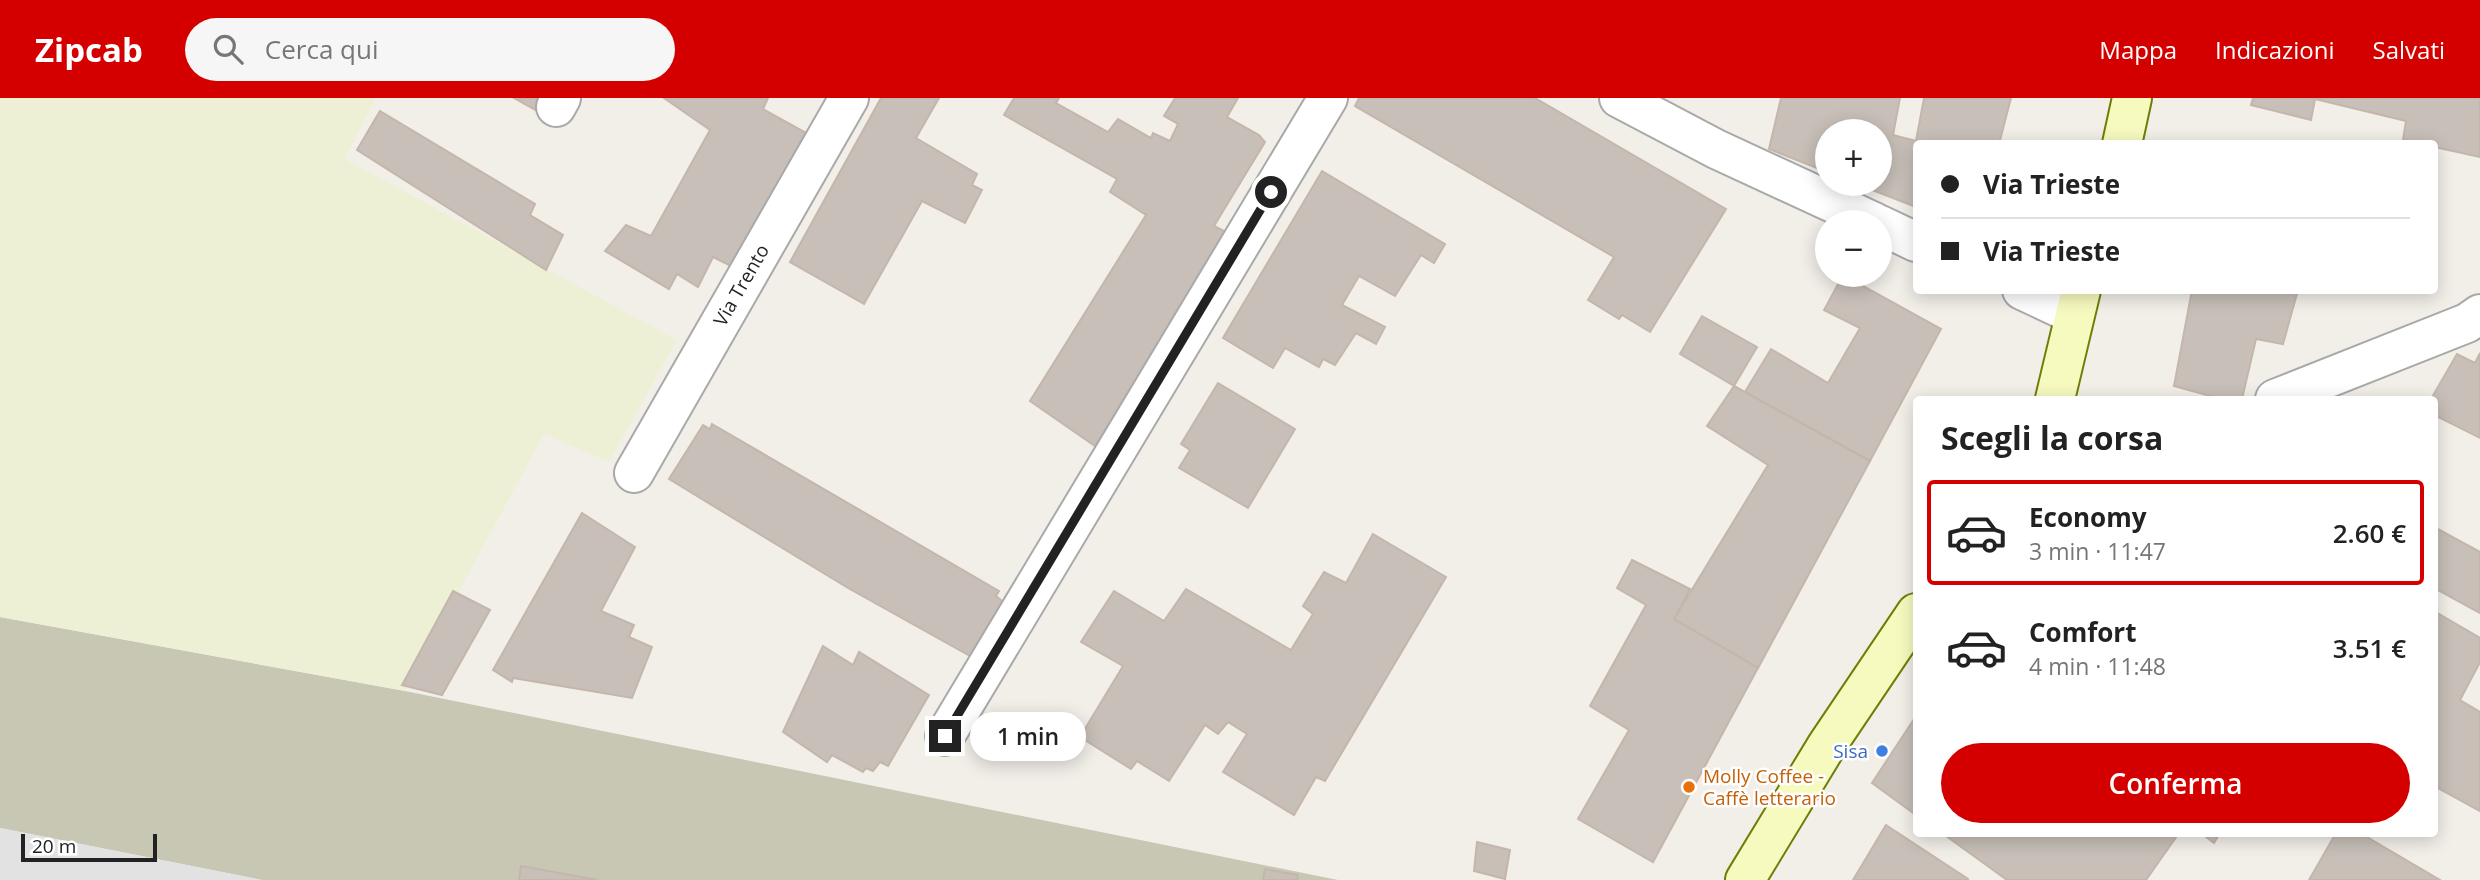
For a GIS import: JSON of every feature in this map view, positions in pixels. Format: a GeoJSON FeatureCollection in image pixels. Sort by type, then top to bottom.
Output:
{"type":"FeatureCollection","features":[{"type":"Feature","properties":{"kind":"street","name":"Via Trento"},"geometry":{"type":"LineString","coordinates":[[634,473],[849,98]]}},
{"type":"Feature","properties":{"kind":"street"},"geometry":{"type":"LineString","coordinates":[[945,736],[1328,98]]}},
{"type":"Feature","properties":{"kind":"street"},"geometry":{"type":"LineString","coordinates":[[1619,98],[1716,149],[1848,210]]}},
{"type":"Feature","properties":{"kind":"street"},"geometry":{"type":"LineString","coordinates":[[2123,140],[2132,98]]}},
{"type":"Feature","properties":{"kind":"street"},"geometry":{"type":"LineString","coordinates":[[1892,231],[1913,241]]}},
{"type":"Feature","properties":{"kind":"street"},"geometry":{"type":"LineString","coordinates":[[2040,294],[2077,302],[2055,396]]}},
{"type":"Feature","properties":{"kind":"street"},"geometry":{"type":"LineString","coordinates":[[2283,396],[2467,323],[2480,314]]}},
{"type":"Feature","properties":{"kind":"street"},"geometry":{"type":"LineString","coordinates":[[1745,880],[1827,745],[1913,617]]}},
{"type":"Feature","properties":{"kind":"shaded area"},"geometry":{"type":"Polygon","coordinates":[[[0,98],[376,98],[345,159],[677,340],[609,462],[544,434],[405,691],[0,617],[0,98]]]}},
{"type":"Feature","properties":{"kind":"shaded area"},"geometry":{"type":"Polygon","coordinates":[[[0,617],[405,691],[1338,880],[262,880],[0,828],[0,617]]]}},
{"type":"Feature","properties":{"kind":"shaded area"},"geometry":{"type":"Polygon","coordinates":[[[0,828],[262,880],[0,880],[0,828]]]}},
{"type":"Feature","properties":{"kind":"building"},"geometry":{"type":"Polygon","coordinates":[[[514,98],[544,98],[537,111],[514,98]]]}},
{"type":"Feature","properties":{"kind":"building"},"geometry":{"type":"Polygon","coordinates":[[[664,98],[768,98],[763,109],[806,133],[731,266],[713,257],[698,287],[677,274],[669,289],[605,251],[626,225],[651,236],[710,130],[664,98]]]}},
{"type":"Feature","properties":{"kind":"building"},"geometry":{"type":"Polygon","coordinates":[[[881,98],[939,98],[916,138],[977,174],[972,185],[982,190],[965,223],[922,201],[864,304],[790,262],[881,98]]]}},
{"type":"Feature","properties":{"kind":"building"},"geometry":{"type":"Polygon","coordinates":[[[1014,98],[1059,98],[1056,103],[1108,132],[1118,119],[1151,138],[1153,133],[1170,141],[1178,124],[1164,116],[1175,98],[1238,98],[1227,117],[1259,135],[1265,142],[1214,226],[1230,234],[1095,446],[1030,401],[1146,215],[1110,192],[1117,179],[1004,115],[1014,98]]]}},
{"type":"Feature","properties":{"kind":"building"},"geometry":{"type":"Polygon","coordinates":[[[1359,98],[1535,98],[1726,209],[1650,332],[1622,315],[1619,319],[1588,300],[1614,257],[1355,106],[1359,98]]]}},
{"type":"Feature","properties":{"kind":"building"},"geometry":{"type":"Polygon","coordinates":[[[1781,98],[1900,98],[1893,135],[1913,140],[1913,206],[1888,196],[1892,196],[1892,119],[1815,119],[1815,167],[1769,149],[1781,98]]]}},
{"type":"Feature","properties":{"kind":"building"},"geometry":{"type":"Polygon","coordinates":[[[1924,98],[2011,98],[2000,140],[1916,140],[1924,98]]]}},
{"type":"Feature","properties":{"kind":"building"},"geometry":{"type":"Polygon","coordinates":[[[2253,98],[2480,98],[2480,157],[2438,148],[2438,140],[2403,140],[2406,121],[2315,99],[2311,120],[2251,105],[2253,98]]]}},
{"type":"Feature","properties":{"kind":"building"},"geometry":{"type":"Polygon","coordinates":[[[380,111],[535,204],[530,215],[563,235],[546,270],[357,150],[380,111]]]}},
{"type":"Feature","properties":{"kind":"building"},"geometry":{"type":"Polygon","coordinates":[[[1322,171],[1445,244],[1434,263],[1421,255],[1395,296],[1359,276],[1342,305],[1385,327],[1376,344],[1356,333],[1335,365],[1323,359],[1319,367],[1285,348],[1273,368],[1223,338],[1322,171]]]}},
{"type":"Feature","properties":{"kind":"building"},"geometry":{"type":"Polygon","coordinates":[[[1836,287],[1865,287],[1941,329],[1870,461],[1745,392],[1771,349],[1828,383],[1860,328],[1824,310],[1836,287]]]}},
{"type":"Feature","properties":{"kind":"building"},"geometry":{"type":"Polygon","coordinates":[[[2191,294],[2297,294],[2283,344],[2256,339],[2243,396],[2210,396],[2174,386],[2191,294]]]}},
{"type":"Feature","properties":{"kind":"building"},"geometry":{"type":"Polygon","coordinates":[[[1702,316],[1757,347],[1734,386],[1680,354],[1702,316]]]}},
{"type":"Feature","properties":{"kind":"building"},"geometry":{"type":"Polygon","coordinates":[[[2480,353],[2480,438],[2438,417],[2438,396],[2433,396],[2457,354],[2475,363],[2480,353]]]}},
{"type":"Feature","properties":{"kind":"building"},"geometry":{"type":"Polygon","coordinates":[[[1218,383],[1295,429],[1248,508],[1179,468],[1190,450],[1181,444],[1218,383]]]}},
{"type":"Feature","properties":{"kind":"building"},"geometry":{"type":"Polygon","coordinates":[[[1734,386],[1870,461],[1758,668],[1674,619],[1768,465],[1707,426],[1734,386]]]}},
{"type":"Feature","properties":{"kind":"building"},"geometry":{"type":"Polygon","coordinates":[[[712,424],[999,591],[996,596],[1003,602],[970,656],[848,588],[669,479],[703,425],[710,429],[712,424]]]}},
{"type":"Feature","properties":{"kind":"building"},"geometry":{"type":"Polygon","coordinates":[[[582,513],[635,547],[601,611],[634,625],[629,637],[652,647],[632,698],[513,678],[512,682],[493,670],[582,513]]]}},
{"type":"Feature","properties":{"kind":"building"},"geometry":{"type":"Polygon","coordinates":[[[2438,529],[2480,552],[2480,613],[2438,590],[2438,529]]]}},
{"type":"Feature","properties":{"kind":"building"},"geometry":{"type":"Polygon","coordinates":[[[1373,534],[1446,577],[1325,781],[1316,777],[1294,815],[1223,772],[1247,734],[1228,722],[1218,734],[1205,725],[1169,781],[1137,761],[1131,769],[1080,737],[1123,666],[1081,642],[1114,591],[1164,621],[1186,589],[1291,650],[1313,614],[1303,606],[1324,572],[1346,583],[1373,534]]]}},
{"type":"Feature","properties":{"kind":"building"},"geometry":{"type":"Polygon","coordinates":[[[1632,560],[1690,589],[1674,619],[1758,668],[1653,862],[1578,819],[1629,730],[1590,706],[1646,605],[1617,588],[1632,560]]]}},
{"type":"Feature","properties":{"kind":"building"},"geometry":{"type":"Polygon","coordinates":[[[453,591],[490,610],[442,695],[402,685],[453,591]]]}},
{"type":"Feature","properties":{"kind":"building"},"geometry":{"type":"Polygon","coordinates":[[[2438,613],[2480,638],[2480,662],[2460,700],[2480,712],[2480,811],[2438,788],[2438,613]]]}},
{"type":"Feature","properties":{"kind":"building"},"geometry":{"type":"Polygon","coordinates":[[[823,646],[853,665],[859,652],[929,695],[888,766],[880,762],[873,771],[866,768],[863,772],[832,755],[827,762],[783,732],[823,646]]]}},
{"type":"Feature","properties":{"kind":"building"},"geometry":{"type":"Polygon","coordinates":[[[1913,721],[1913,813],[1872,783],[1913,721]]]}},
{"type":"Feature","properties":{"kind":"building"},"geometry":{"type":"Polygon","coordinates":[[[1886,825],[1968,879],[1853,880],[1886,825]]]}},
{"type":"Feature","properties":{"kind":"building"},"geometry":{"type":"Polygon","coordinates":[[[1948,837],[2176,837],[2146,880],[2007,880],[1948,837]]]}},
{"type":"Feature","properties":{"kind":"building"},"geometry":{"type":"Polygon","coordinates":[[[2206,837],[2218,837],[2214,843],[2206,837]]]}},
{"type":"Feature","properties":{"kind":"building"},"geometry":{"type":"Polygon","coordinates":[[[2334,837],[2367,837],[2440,880],[2309,880],[2334,837]]]}},
{"type":"Feature","properties":{"kind":"building"},"geometry":{"type":"Polygon","coordinates":[[[1477,842],[1510,850],[1505,879],[1474,871],[1477,842]]]}},
{"type":"Feature","properties":{"kind":"building"},"geometry":{"type":"Polygon","coordinates":[[[521,866],[598,880],[519,880],[521,866]]]}},
{"type":"Feature","properties":{"kind":"building"},"geometry":{"type":"Polygon","coordinates":[[[1265,869],[1298,875],[1297,880],[1263,880],[1265,869]]]}},
{"type":"Feature","properties":{"kind":"place","name":"Sisa"},"geometry":{"type":"Point","coordinates":[1882,751]}},
{"type":"Feature","properties":{"kind":"place","name":"Molly Coffee - Caffè letterario"},"geometry":{"type":"Point","coordinates":[1689,787]}},
{"type":"Feature","properties":{"kind":"route"},"geometry":{"type":"LineString","coordinates":[[945,736],[1271,192]]}}]}
